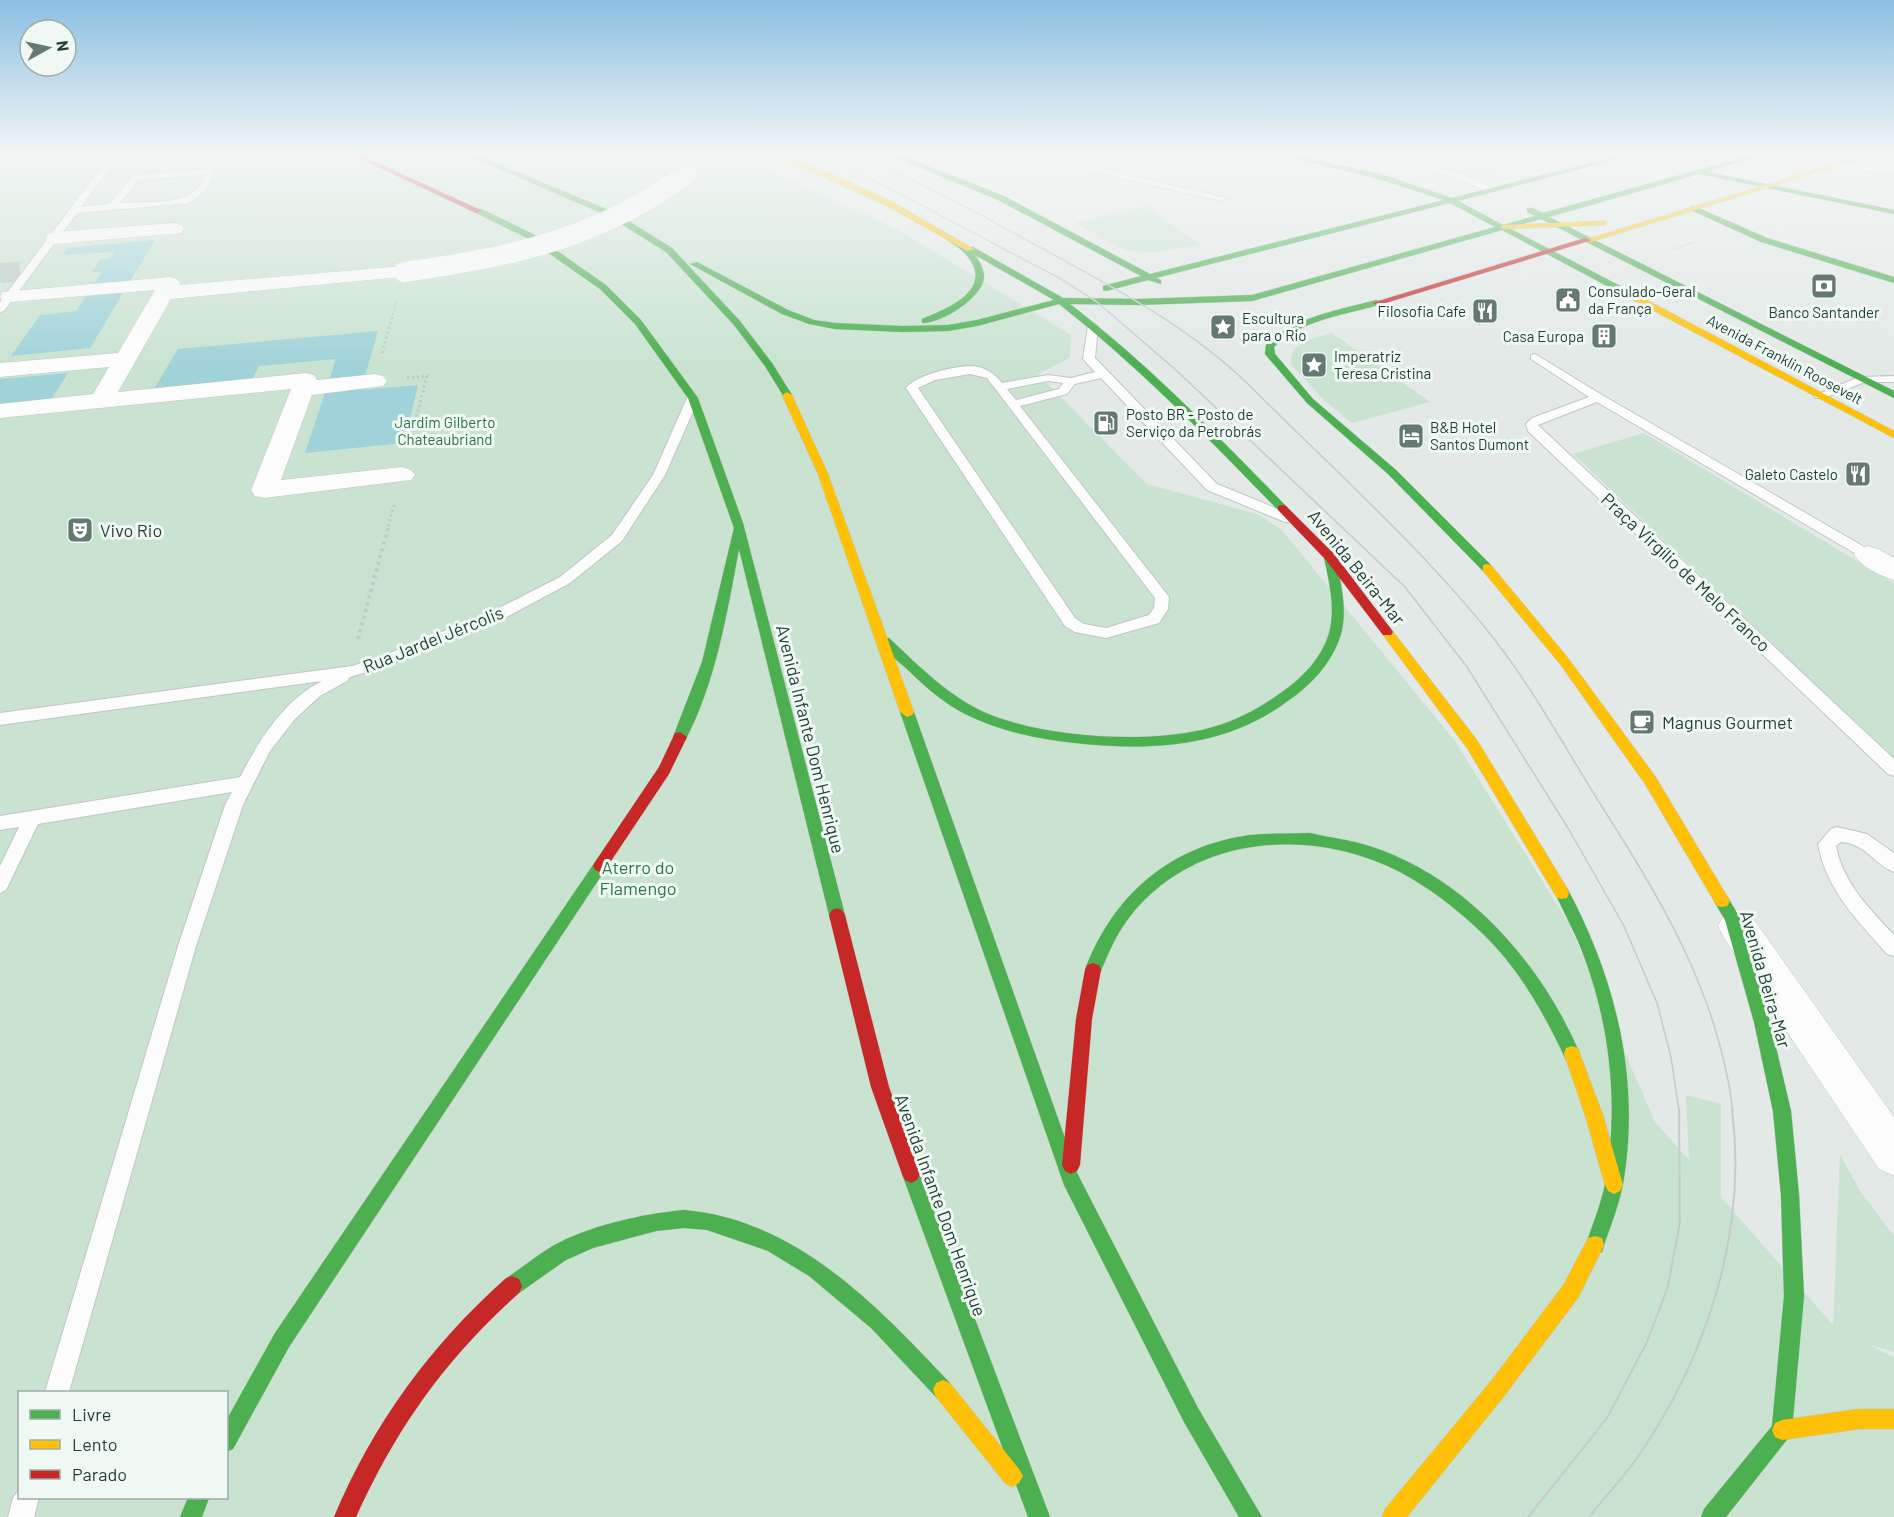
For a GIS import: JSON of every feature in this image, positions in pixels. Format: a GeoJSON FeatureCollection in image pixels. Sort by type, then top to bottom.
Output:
{"type":"FeatureCollection","features":[{"type":"Feature","properties":{"kind":"main road","name":"Avenida Infante Dom Henrique"},"geometry":{"type":"LineString","coordinates":[[503,223],[530,236],[603,287],[638,322],[693,398],[738,523],[880,1087],[934,1241],[1030,1498]]}},
{"type":"Feature","properties":{"kind":"main road"},"geometry":{"type":"LineString","coordinates":[[625,223],[669,250],[757,298],[812,322],[835,326],[902,329],[948,328],[978,323],[1365,223]]}},
{"type":"Feature","properties":{"kind":"main road","name":"Avenida Beira-Mar"},"geometry":{"type":"LineString","coordinates":[[924,223],[1061,301],[1093,326],[1196,420],[1330,556],[1472,744],[1571,908],[1588,943],[1607,998],[1616,1053],[1621,1120],[1614,1185],[1593,1247],[1571,1291],[1498,1388],[1393,1517]]}},
{"type":"Feature","properties":{"kind":"main road"},"geometry":{"type":"LineString","coordinates":[[1046,223],[1149,279],[1189,291],[1252,298]]}},
{"type":"Feature","properties":{"kind":"main road","name":"Avenida Franklin Roosevelt"},"geometry":{"type":"LineString","coordinates":[[1495,223],[1894,435]]}},
{"type":"Feature","properties":{"kind":"main road"},"geometry":{"type":"LineString","coordinates":[[1061,301],[1139,302],[1252,298],[1518,223]]}},
{"type":"Feature","properties":{"kind":"main road","name":"Avenida Franklin Roosevelt"},"geometry":{"type":"LineString","coordinates":[[1555,223],[1894,395]]}},
{"type":"Feature","properties":{"kind":"main road"},"geometry":{"type":"LineString","coordinates":[[1503,227],[1601,223]]}},
{"type":"Feature","properties":{"kind":"main road"},"geometry":{"type":"LineString","coordinates":[[1549,252],[1646,223]]}},
{"type":"Feature","properties":{"kind":"main road"},"geometry":{"type":"LineString","coordinates":[[1726,223],[1764,240],[1894,280]]}},
{"type":"Feature","properties":{"kind":"main road"},"geometry":{"type":"LineString","coordinates":[[902,329],[947,313],[975,292],[980,274],[973,256],[949,237]]}},
{"type":"Feature","properties":{"kind":"main road"},"geometry":{"type":"LineString","coordinates":[[669,250],[737,323],[769,365],[791,402],[823,474],[1070,1179],[1191,1415],[1251,1517]]}},
{"type":"Feature","properties":{"kind":"main road","name":"Avenida Beira-Mar"},"geometry":{"type":"LineString","coordinates":[[1549,252],[1300,327],[1276,338],[1269,347],[1270,354],[1310,401],[1392,472],[1489,570],[1557,652],[1650,780],[1732,918],[1762,1022],[1782,1111],[1790,1195],[1794,1296],[1782,1430]]}},
{"type":"Feature","properties":{"kind":"main road"},"geometry":{"type":"LineString","coordinates":[[228,1438],[282,1340],[664,770],[694,708],[711,654],[738,523]]}},
{"type":"Feature","properties":{"kind":"main road"},"geometry":{"type":"LineString","coordinates":[[880,636],[947,697],[970,711],[993,720],[1034,732],[1093,742],[1157,744],[1186,740],[1237,726],[1261,714],[1286,699],[1320,666],[1336,631],[1338,599],[1330,556]]}},
{"type":"Feature","properties":{"kind":"main road"},"geometry":{"type":"LineString","coordinates":[[1070,1179],[1087,992],[1097,958],[1115,924],[1139,892],[1158,876],[1201,850],[1224,843],[1297,838],[1326,841],[1361,850],[1414,872],[1452,899],[1498,938],[1547,1002],[1569,1047],[1589,1099],[1614,1185]]}},
{"type":"Feature","properties":{"kind":"main road"},"geometry":{"type":"LineString","coordinates":[[345,1517],[359,1481],[390,1424],[423,1377],[449,1345],[505,1292],[552,1257],[600,1236],[648,1221],[695,1220],[723,1226],[779,1246],[818,1270],[856,1299],[938,1384],[1030,1498],[1039,1517]]}},
{"type":"Feature","properties":{"kind":"main road"},"geometry":{"type":"LineString","coordinates":[[1712,1517],[1782,1430],[1859,1419],[1894,1419]]}},
{"type":"Feature","properties":{"kind":"main road"},"geometry":{"type":"LineString","coordinates":[[191,1517],[197,1499]]}},
{"type":"Feature","properties":{"kind":"street"},"geometry":{"type":"LineString","coordinates":[[164,293],[405,272],[497,258],[569,239],[610,223]]}},
{"type":"Feature","properties":{"kind":"street"},"geometry":{"type":"LineString","coordinates":[[55,238],[174,229]]}},
{"type":"Feature","properties":{"kind":"street"},"geometry":{"type":"LineString","coordinates":[[5,303],[85,290],[170,283],[101,401]]}},
{"type":"Feature","properties":{"kind":"street"},"geometry":{"type":"LineString","coordinates":[[0,370],[125,359]]}},
{"type":"Feature","properties":{"kind":"street"},"geometry":{"type":"LineString","coordinates":[[0,411],[306,380],[314,388]]}},
{"type":"Feature","properties":{"kind":"street"},"geometry":{"type":"LineString","coordinates":[[314,388],[371,382]]}},
{"type":"Feature","properties":{"kind":"street"},"geometry":{"type":"LineString","coordinates":[[314,388],[264,490],[402,475]]}},
{"type":"Feature","properties":{"kind":"street"},"geometry":{"type":"LineString","coordinates":[[1868,555],[1894,543]]}},
{"type":"Feature","properties":{"kind":"street"},"geometry":{"type":"LineString","coordinates":[[1868,555],[1894,571]]}},
{"type":"Feature","properties":{"kind":"street"},"geometry":{"type":"LineString","coordinates":[[1732,918],[1894,1154]]}},
{"type":"Feature","properties":{"kind":"lane"},"geometry":{"type":"LineString","coordinates":[[5,303],[65,223]]}},
{"type":"Feature","properties":{"kind":"lane"},"geometry":{"type":"LineString","coordinates":[[1093,326],[1089,359],[1212,487],[1298,522]]}},
{"type":"Feature","properties":{"kind":"lane"},"geometry":{"type":"LineString","coordinates":[[1535,357],[1598,398],[1868,555]]}},
{"type":"Feature","properties":{"kind":"lane"},"geometry":{"type":"LineString","coordinates":[[976,370],[991,376],[999,387],[1162,597],[1161,609],[1154,619],[1106,633],[1086,630],[1070,622],[912,388],[917,381],[976,370]]}},
{"type":"Feature","properties":{"kind":"lane"},"geometry":{"type":"LineString","coordinates":[[999,387],[1048,378],[1071,381],[1102,374]]}},
{"type":"Feature","properties":{"kind":"lane"},"geometry":{"type":"LineString","coordinates":[[1820,396],[1863,379],[1894,379]]}},
{"type":"Feature","properties":{"kind":"lane"},"geometry":{"type":"LineString","coordinates":[[1013,404],[1063,392],[1071,381]]}},
{"type":"Feature","properties":{"kind":"lane","name":"Rua Jardel Jércolis"},"geometry":{"type":"LineString","coordinates":[[0,719],[353,671],[390,659],[496,616],[565,580],[617,538],[659,475],[693,398]]}},
{"type":"Feature","properties":{"kind":"lane","name":"Praça Virgílio de Melo Franco"},"geometry":{"type":"LineString","coordinates":[[1598,398],[1536,420],[1532,428],[1894,769]]}},
{"type":"Feature","properties":{"kind":"lane"},"geometry":{"type":"LineString","coordinates":[[57,1391],[187,946],[220,843],[245,783],[264,747],[289,715],[314,692],[353,671]]}},
{"type":"Feature","properties":{"kind":"lane"},"geometry":{"type":"LineString","coordinates":[[0,823],[245,783]]}},
{"type":"Feature","properties":{"kind":"lane"},"geometry":{"type":"LineString","coordinates":[[0,885],[32,818]]}},
{"type":"Feature","properties":{"kind":"lane"},"geometry":{"type":"LineString","coordinates":[[1894,864],[1875,845],[1854,835],[1837,834],[1827,844],[1828,856],[1839,884],[1894,948]]}},
{"type":"Feature","properties":{"kind":"lane"},"geometry":{"type":"LineString","coordinates":[[21,1517],[26,1499]]}},
{"type":"Feature","properties":{"kind":"path"},"geometry":{"type":"LineString","coordinates":[[356,644],[427,376],[371,382],[405,272]]}},
{"type":"Feature","properties":{"kind":"path"},"geometry":{"type":"LineString","coordinates":[[1475,320],[1483,326]]}},
{"type":"Feature","properties":{"kind":"green space","name":"Aterro do Flamengo"},"geometry":{"type":"Polygon","coordinates":[[[0,223],[884,223],[1071,335],[1070,358],[1038,374],[1147,484],[1257,514],[1281,529],[1455,741],[1569,924],[1655,1122],[1689,1160],[1686,1095],[1721,1104],[1721,1197],[1833,1325],[1840,1154],[1860,1191],[1894,1236],[1894,1352],[1867,1344],[1894,1357],[1894,1517],[0,1517],[0,223]]]}},
{"type":"Feature","properties":{"kind":"green space"},"geometry":{"type":"Polygon","coordinates":[[[1075,223],[1169,223],[1200,245],[1159,252],[1126,251],[1075,223]]]}},
{"type":"Feature","properties":{"kind":"green space"},"geometry":{"type":"Polygon","coordinates":[[[1332,333],[1430,402],[1352,423],[1324,400],[1291,364],[1291,356],[1298,345],[1332,333]]]}},
{"type":"Feature","properties":{"kind":"green space"},"geometry":{"type":"Polygon","coordinates":[[[1644,433],[1894,583],[1894,759],[1573,454],[1644,433]]]}},
{"type":"Feature","properties":{"kind":"water"},"geometry":{"type":"Polygon","coordinates":[[[155,240],[90,348],[11,356],[40,315],[76,311],[102,272],[92,272],[101,259],[110,258],[114,252],[62,255],[68,248],[155,240]]]}},
{"type":"Feature","properties":{"kind":"water"},"geometry":{"type":"Polygon","coordinates":[[[378,331],[361,390],[418,385],[404,443],[305,453],[336,359],[259,366],[253,378],[154,389],[178,349],[378,331]]]}},
{"type":"Feature","properties":{"kind":"water"},"geometry":{"type":"Polygon","coordinates":[[[68,373],[51,400],[0,405],[0,379],[68,373]]]}},
{"type":"Feature","properties":{"kind":"tunnel"},"geometry":{"type":"LineString","coordinates":[[0,273],[28,271]]}},
{"type":"Feature","properties":{"kind":"tram line"},"geometry":{"type":"LineString","coordinates":[[954,223],[1061,279],[1097,302],[1177,371],[1405,587],[1467,667],[1568,828],[1624,926],[1657,1003],[1671,1057],[1679,1111]]}},
{"type":"Feature","properties":{"kind":"tram line"},"geometry":{"type":"LineString","coordinates":[[995,223],[1146,307],[1225,363],[1369,502],[1456,593],[1483,625],[1516,669],[1546,716],[1648,880],[1667,916],[1686,953],[1715,1029],[1726,1069],[1733,1111]]}},
{"type":"Feature","properties":{"kind":"tram line"},"geometry":{"type":"LineString","coordinates":[[1528,1517],[1607,1418],[1647,1342],[1668,1286],[1680,1222],[1679,1109]]}},
{"type":"Feature","properties":{"kind":"tram line"},"geometry":{"type":"LineString","coordinates":[[1589,1517],[1635,1461],[1660,1422],[1701,1338],[1716,1294],[1727,1248],[1734,1202],[1735,1156],[1732,1109]]}},
{"type":"Feature","properties":{"kind":"traffic: fast"},"geometry":{"type":"LineString","coordinates":[[503,223],[530,236],[603,287],[638,322],[693,398],[738,523],[837,915]]}},
{"type":"Feature","properties":{"kind":"traffic: fast"},"geometry":{"type":"LineString","coordinates":[[625,223],[669,250],[737,323],[769,365],[787,395]]}},
{"type":"Feature","properties":{"kind":"traffic: fast"},"geometry":{"type":"LineString","coordinates":[[1047,223],[1158,282]]}},
{"type":"Feature","properties":{"kind":"traffic: fast"},"geometry":{"type":"LineString","coordinates":[[1106,288],[1363,223]]}},
{"type":"Feature","properties":{"kind":"traffic: fast"},"geometry":{"type":"LineString","coordinates":[[1494,223],[1625,292]]}},
{"type":"Feature","properties":{"kind":"traffic: fast"},"geometry":{"type":"LineString","coordinates":[[1061,301],[1139,302],[1252,298],[1518,223]]}},
{"type":"Feature","properties":{"kind":"traffic: fast"},"geometry":{"type":"LineString","coordinates":[[1555,223],[1894,395]]}},
{"type":"Feature","properties":{"kind":"traffic: fast"},"geometry":{"type":"LineString","coordinates":[[1726,223],[1764,240],[1894,280]]}},
{"type":"Feature","properties":{"kind":"traffic: fast"},"geometry":{"type":"LineString","coordinates":[[925,321],[969,297],[976,289],[980,279],[979,267],[971,255],[949,237]]}},
{"type":"Feature","properties":{"kind":"traffic: fast"},"geometry":{"type":"LineString","coordinates":[[970,249],[1061,301],[1093,326],[1196,420],[1282,508]]}},
{"type":"Feature","properties":{"kind":"traffic: fast"},"geometry":{"type":"LineString","coordinates":[[694,264],[785,312],[812,322],[835,326],[902,329],[948,328],[977,323],[1061,301]]}},
{"type":"Feature","properties":{"kind":"traffic: fast"},"geometry":{"type":"LineString","coordinates":[[1376,303],[1303,324],[1278,338],[1269,347],[1270,354],[1310,401],[1392,472],[1487,568]]}},
{"type":"Feature","properties":{"kind":"traffic: fast"},"geometry":{"type":"LineString","coordinates":[[680,737],[708,662],[737,531]]}},
{"type":"Feature","properties":{"kind":"traffic: fast"},"geometry":{"type":"LineString","coordinates":[[885,641],[942,693],[967,709],[1002,724],[1047,734],[1099,740],[1158,742],[1187,738],[1242,723],[1268,709],[1293,691],[1313,672],[1328,650],[1337,624],[1337,595],[1330,557]]}},
{"type":"Feature","properties":{"kind":"traffic: fast"},"geometry":{"type":"LineString","coordinates":[[907,712],[1070,1179],[1191,1415],[1251,1517]]}},
{"type":"Feature","properties":{"kind":"traffic: fast"},"geometry":{"type":"LineString","coordinates":[[1093,970],[1107,938],[1126,910],[1149,886],[1177,865],[1206,851],[1237,843],[1310,839],[1359,849],[1405,868],[1448,895],[1487,928],[1521,967],[1550,1009],[1572,1054]]}},
{"type":"Feature","properties":{"kind":"traffic: fast"},"geometry":{"type":"LineString","coordinates":[[228,1438],[282,1340],[600,866]]}},
{"type":"Feature","properties":{"kind":"traffic: fast"},"geometry":{"type":"LineString","coordinates":[[1562,893],[1579,925],[1605,996],[1618,1072],[1619,1148],[1614,1184],[1595,1245]]}},
{"type":"Feature","properties":{"kind":"traffic: fast"},"geometry":{"type":"LineString","coordinates":[[1712,1517],[1782,1430],[1794,1296],[1790,1195],[1782,1111],[1762,1022],[1732,918],[1722,901]]}},
{"type":"Feature","properties":{"kind":"traffic: fast"},"geometry":{"type":"LineString","coordinates":[[911,1174],[1039,1517]]}},
{"type":"Feature","properties":{"kind":"traffic: fast"},"geometry":{"type":"LineString","coordinates":[[512,1286],[559,1253],[592,1239],[656,1222],[684,1219],[707,1221],[773,1243],[816,1269],[878,1321],[943,1390]]}},
{"type":"Feature","properties":{"kind":"traffic: fast"},"geometry":{"type":"LineString","coordinates":[[191,1517],[199,1499]]}},
{"type":"Feature","properties":{"kind":"traffic: slow"},"geometry":{"type":"LineString","coordinates":[[923,223],[970,249]]}},
{"type":"Feature","properties":{"kind":"traffic: slow"},"geometry":{"type":"LineString","coordinates":[[1504,227],[1603,223]]}},
{"type":"Feature","properties":{"kind":"traffic: slow"},"geometry":{"type":"LineString","coordinates":[[1588,240],[1645,223]]}},
{"type":"Feature","properties":{"kind":"traffic: slow"},"geometry":{"type":"LineString","coordinates":[[1625,292],[1894,435]]}},
{"type":"Feature","properties":{"kind":"traffic: slow"},"geometry":{"type":"LineString","coordinates":[[787,395],[823,474],[907,712]]}},
{"type":"Feature","properties":{"kind":"traffic: slow"},"geometry":{"type":"LineString","coordinates":[[1487,568],[1564,661],[1650,780],[1722,901]]}},
{"type":"Feature","properties":{"kind":"traffic: slow"},"geometry":{"type":"LineString","coordinates":[[1387,632],[1472,744],[1562,893]]}},
{"type":"Feature","properties":{"kind":"traffic: slow"},"geometry":{"type":"LineString","coordinates":[[1572,1054],[1594,1115],[1614,1185]]}},
{"type":"Feature","properties":{"kind":"traffic: slow"},"geometry":{"type":"LineString","coordinates":[[1393,1517],[1498,1388],[1571,1291],[1595,1245]]}},
{"type":"Feature","properties":{"kind":"traffic: slow"},"geometry":{"type":"LineString","coordinates":[[943,1390],[1012,1476]]}},
{"type":"Feature","properties":{"kind":"traffic: slow"},"geometry":{"type":"LineString","coordinates":[[1782,1430],[1859,1419],[1894,1419]]}},
{"type":"Feature","properties":{"kind":"traffic: jam"},"geometry":{"type":"LineString","coordinates":[[1376,303],[1588,240]]}},
{"type":"Feature","properties":{"kind":"traffic: jam"},"geometry":{"type":"LineString","coordinates":[[1282,508],[1330,557],[1387,632]]}},
{"type":"Feature","properties":{"kind":"traffic: jam"},"geometry":{"type":"LineString","coordinates":[[600,866],[664,770],[680,737]]}},
{"type":"Feature","properties":{"kind":"traffic: jam"},"geometry":{"type":"LineString","coordinates":[[837,915],[880,1087],[911,1174]]}},
{"type":"Feature","properties":{"kind":"traffic: jam"},"geometry":{"type":"LineString","coordinates":[[1071,1165],[1084,1019],[1093,970]]}},
{"type":"Feature","properties":{"kind":"traffic: jam"},"geometry":{"type":"LineString","coordinates":[[345,1517],[377,1452],[415,1391],[459,1336],[512,1286]]}},
{"type":"Feature","properties":{"kind":"place","name":"Banco Santander"},"geometry":{"type":"Point","coordinates":[1824,286]}},
{"type":"Feature","properties":{"kind":"place","name":"Consulado-Geral da França"},"geometry":{"type":"Point","coordinates":[1568,300]}},
{"type":"Feature","properties":{"kind":"place","name":"Filosofia Cafe"},"geometry":{"type":"Point","coordinates":[1485,311]}},
{"type":"Feature","properties":{"kind":"place","name":"Escultura para o Rio"},"geometry":{"type":"Point","coordinates":[1223,327]}},
{"type":"Feature","properties":{"kind":"place","name":"Casa Europa"},"geometry":{"type":"Point","coordinates":[1604,336]}},
{"type":"Feature","properties":{"kind":"place","name":"Imperatriz Teresa Cristina"},"geometry":{"type":"Point","coordinates":[1314,365]}},
{"type":"Feature","properties":{"kind":"place","name":"Posto BR - Posto de Serviço da Petrobrás"},"geometry":{"type":"Point","coordinates":[1106,423]}},
{"type":"Feature","properties":{"kind":"place","name":"B&B Hotel Santos Dumont"},"geometry":{"type":"Point","coordinates":[1411,436]}},
{"type":"Feature","properties":{"kind":"place","name":"Galeto Castelo"},"geometry":{"type":"Point","coordinates":[1858,474]}},
{"type":"Feature","properties":{"kind":"place","name":"Vivo Rio"},"geometry":{"type":"Point","coordinates":[80,530]}},
{"type":"Feature","properties":{"kind":"place","name":"Magnus Gourmet"},"geometry":{"type":"Point","coordinates":[1642,722]}},
{"type":"Feature","properties":{"kind":"park label","name":"Jardim Gilberto Chateaubriand"},"geometry":{"type":"Point","coordinates":[445,430]}}]}
